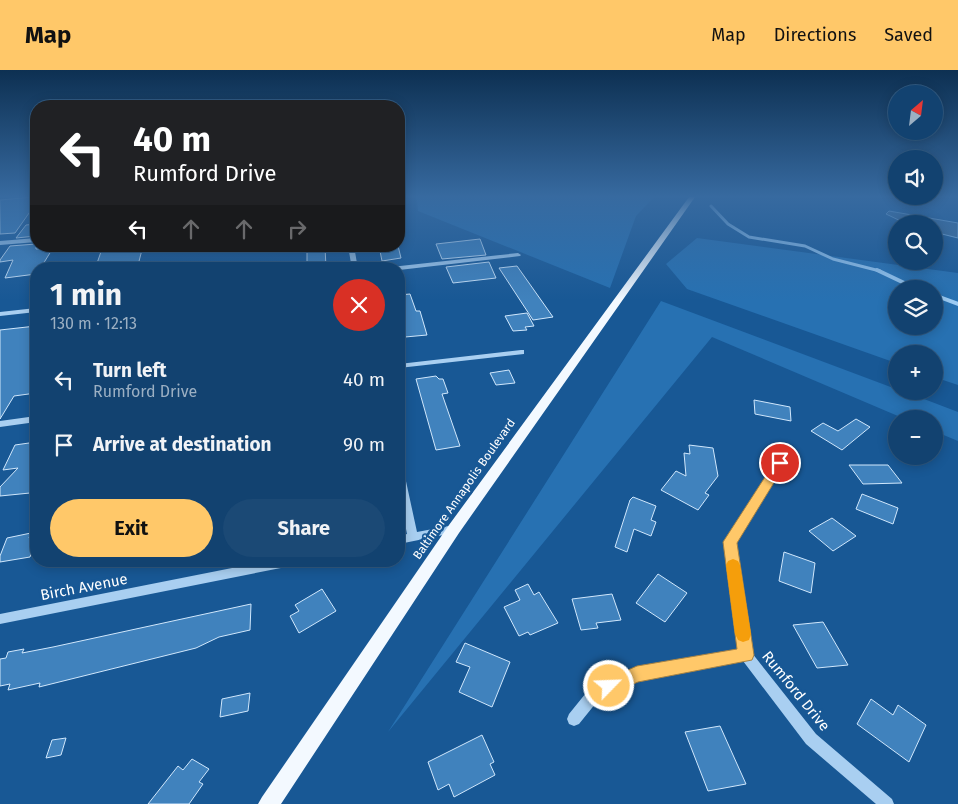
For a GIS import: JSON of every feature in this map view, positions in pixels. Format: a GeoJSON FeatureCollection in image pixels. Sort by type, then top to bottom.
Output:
{"type":"FeatureCollection","features":[{"type":"Feature","properties":{"kind":"main road","name":"Baltimore Annapolis Boulevard"},"geometry":{"type":"LineString","coordinates":[[269,804],[454,529],[667,231]]}},
{"type":"Feature","properties":{"kind":"street"},"geometry":{"type":"LineString","coordinates":[[0,243],[30,240]]}},
{"type":"Feature","properties":{"kind":"street"},"geometry":{"type":"LineString","coordinates":[[405,267],[518,255]]}},
{"type":"Feature","properties":{"kind":"street"},"geometry":{"type":"LineString","coordinates":[[0,314],[30,311]]}},
{"type":"Feature","properties":{"kind":"street"},"geometry":{"type":"LineString","coordinates":[[405,365],[521,352]]}},
{"type":"Feature","properties":{"kind":"street"},"geometry":{"type":"LineString","coordinates":[[0,424],[30,420]]}},
{"type":"Feature","properties":{"kind":"street","name":"Rumford Drive"},"geometry":{"type":"LineString","coordinates":[[780,463],[730,542],[746,655],[811,739],[887,804]]}},
{"type":"Feature","properties":{"kind":"street"},"geometry":{"type":"LineString","coordinates":[[405,500],[413,537]]}},
{"type":"Feature","properties":{"kind":"street"},"geometry":{"type":"LineString","coordinates":[[405,539],[454,529]]}},
{"type":"Feature","properties":{"kind":"street","name":"Birch Avenue"},"geometry":{"type":"LineString","coordinates":[[0,619],[261,567]]}},
{"type":"Feature","properties":{"kind":"street"},"geometry":{"type":"LineString","coordinates":[[574,719],[595,693],[637,674],[746,655]]}},
{"type":"Feature","properties":{"kind":"shaded area"},"geometry":{"type":"Polygon","coordinates":[[[469,231],[630,231],[610,288],[469,231]]]}},
{"type":"Feature","properties":{"kind":"shaded area"},"geometry":{"type":"Polygon","coordinates":[[[943,231],[958,231],[958,238],[943,234],[943,231]]]}},
{"type":"Feature","properties":{"kind":"shaded area"},"geometry":{"type":"Polygon","coordinates":[[[697,238],[888,264],[888,270],[936,270],[958,273],[958,385],[943,380],[943,345],[888,345],[888,360],[687,289],[666,264],[697,238]]]}},
{"type":"Feature","properties":{"kind":"shaded area"},"geometry":{"type":"Polygon","coordinates":[[[661,301],[888,386],[888,400],[927,400],[958,412],[958,441],[943,435],[943,410],[888,410],[888,412],[712,337],[388,732],[661,301]]]}},
{"type":"Feature","properties":{"kind":"building"},"geometry":{"type":"Polygon","coordinates":[[[0,231],[16,231],[15,233],[0,234],[0,231]]]}},
{"type":"Feature","properties":{"kind":"building"},"geometry":{"type":"Polygon","coordinates":[[[21,231],[30,231],[30,237],[16,238],[21,231]]]}},
{"type":"Feature","properties":{"kind":"building"},"geometry":{"type":"Polygon","coordinates":[[[480,239],[486,255],[442,259],[436,244],[480,239]]]}},
{"type":"Feature","properties":{"kind":"building"},"geometry":{"type":"Polygon","coordinates":[[[30,244],[30,252],[51,252],[44,262],[30,262],[30,275],[5,278],[13,260],[0,262],[0,260],[10,246],[30,244]]]}},
{"type":"Feature","properties":{"kind":"building"},"geometry":{"type":"Polygon","coordinates":[[[101,252],[141,252],[139,262],[97,262],[101,252]]]}},
{"type":"Feature","properties":{"kind":"building"},"geometry":{"type":"Polygon","coordinates":[[[307,252],[325,252],[326,262],[307,262],[307,252]]]}},
{"type":"Feature","properties":{"kind":"building"},"geometry":{"type":"Polygon","coordinates":[[[380,252],[400,252],[401,258],[382,261],[380,252]]]}},
{"type":"Feature","properties":{"kind":"building"},"geometry":{"type":"Polygon","coordinates":[[[489,262],[496,278],[453,283],[446,267],[489,262]]]}},
{"type":"Feature","properties":{"kind":"building"},"geometry":{"type":"Polygon","coordinates":[[[517,266],[553,317],[533,320],[499,268],[517,266]]]}},
{"type":"Feature","properties":{"kind":"building"},"geometry":{"type":"Polygon","coordinates":[[[405,294],[410,294],[416,311],[420,311],[427,335],[405,337],[405,294]]]}},
{"type":"Feature","properties":{"kind":"building"},"geometry":{"type":"Polygon","coordinates":[[[527,313],[534,326],[525,327],[527,330],[513,331],[505,316],[527,313]]]}},
{"type":"Feature","properties":{"kind":"building"},"geometry":{"type":"Polygon","coordinates":[[[30,327],[30,394],[14,396],[0,419],[0,330],[30,327]]]}},
{"type":"Feature","properties":{"kind":"building"},"geometry":{"type":"Polygon","coordinates":[[[509,370],[515,383],[496,385],[490,373],[509,370]]]}},
{"type":"Feature","properties":{"kind":"building"},"geometry":{"type":"Polygon","coordinates":[[[436,376],[439,379],[443,379],[448,393],[442,394],[460,446],[436,450],[416,379],[436,376]]]}},
{"type":"Feature","properties":{"kind":"building"},"geometry":{"type":"Polygon","coordinates":[[[754,400],[790,407],[791,421],[755,414],[754,400]]]}},
{"type":"Feature","properties":{"kind":"building"},"geometry":{"type":"Polygon","coordinates":[[[856,419],[870,427],[842,450],[811,431],[823,423],[838,431],[856,419]]]}},
{"type":"Feature","properties":{"kind":"building"},"geometry":{"type":"Polygon","coordinates":[[[30,443],[30,493],[0,496],[0,487],[18,468],[3,470],[15,445],[30,443]]]}},
{"type":"Feature","properties":{"kind":"building"},"geometry":{"type":"Polygon","coordinates":[[[689,445],[713,448],[718,476],[705,493],[709,495],[698,510],[661,490],[676,471],[686,476],[684,453],[690,454],[689,445]]]}},
{"type":"Feature","properties":{"kind":"building"},"geometry":{"type":"Polygon","coordinates":[[[849,465],[888,465],[902,483],[863,484],[849,465]]]}},
{"type":"Feature","properties":{"kind":"building"},"geometry":{"type":"Polygon","coordinates":[[[862,494],[898,508],[893,524],[856,509],[862,494]]]}},
{"type":"Feature","properties":{"kind":"building"},"geometry":{"type":"Polygon","coordinates":[[[633,497],[656,506],[651,520],[656,522],[651,536],[634,529],[627,552],[615,547],[630,500],[633,497]]]}},
{"type":"Feature","properties":{"kind":"building"},"geometry":{"type":"Polygon","coordinates":[[[832,518],[856,536],[833,551],[809,531],[832,518]]]}},
{"type":"Feature","properties":{"kind":"building"},"geometry":{"type":"Polygon","coordinates":[[[30,533],[30,557],[0,562],[0,556],[7,538],[30,533]]]}},
{"type":"Feature","properties":{"kind":"building"},"geometry":{"type":"Polygon","coordinates":[[[784,552],[815,563],[811,593],[779,581],[784,552]]]}},
{"type":"Feature","properties":{"kind":"building"},"geometry":{"type":"Polygon","coordinates":[[[658,574],[687,593],[665,622],[636,603],[658,574]]]}},
{"type":"Feature","properties":{"kind":"building"},"geometry":{"type":"Polygon","coordinates":[[[528,584],[534,595],[539,592],[558,623],[530,635],[528,632],[519,636],[504,607],[520,600],[515,590],[528,584]]]}},
{"type":"Feature","properties":{"kind":"building"},"geometry":{"type":"Polygon","coordinates":[[[322,589],[336,611],[299,633],[290,616],[299,611],[295,605],[322,589]]]}},
{"type":"Feature","properties":{"kind":"building"},"geometry":{"type":"Polygon","coordinates":[[[612,594],[621,620],[596,623],[598,628],[581,630],[572,599],[612,594]]]}},
{"type":"Feature","properties":{"kind":"building"},"geometry":{"type":"Polygon","coordinates":[[[251,604],[250,630],[219,637],[196,648],[39,687],[40,683],[8,690],[10,684],[0,686],[0,659],[6,658],[8,652],[24,649],[22,653],[53,647],[251,604]]]}},
{"type":"Feature","properties":{"kind":"building"},"geometry":{"type":"Polygon","coordinates":[[[823,622],[848,665],[817,668],[793,625],[823,622]]]}},
{"type":"Feature","properties":{"kind":"building"},"geometry":{"type":"Polygon","coordinates":[[[465,643],[510,662],[492,707],[459,692],[470,667],[456,662],[465,643]]]}},
{"type":"Feature","properties":{"kind":"building"},"geometry":{"type":"Polygon","coordinates":[[[250,693],[248,711],[220,717],[222,699],[250,693]]]}},
{"type":"Feature","properties":{"kind":"building"},"geometry":{"type":"Polygon","coordinates":[[[871,699],[893,715],[898,705],[926,725],[909,762],[857,724],[871,699]]]}},
{"type":"Feature","properties":{"kind":"building"},"geometry":{"type":"Polygon","coordinates":[[[720,726],[746,784],[708,791],[685,732],[720,726]]]}},
{"type":"Feature","properties":{"kind":"building"},"geometry":{"type":"Polygon","coordinates":[[[482,735],[494,762],[490,764],[495,775],[454,797],[449,784],[438,790],[428,762],[482,735]]]}},
{"type":"Feature","properties":{"kind":"building"},"geometry":{"type":"Polygon","coordinates":[[[66,738],[61,755],[46,758],[52,740],[66,738]]]}},
{"type":"Feature","properties":{"kind":"building"},"geometry":{"type":"Polygon","coordinates":[[[192,759],[209,769],[199,782],[203,784],[189,804],[148,804],[178,766],[183,770],[192,759]]]}},
{"type":"Feature","properties":{"kind":"waterway"},"geometry":{"type":"LineString","coordinates":[[740,231],[749,237],[805,246],[833,259],[878,271]]}},
{"type":"Feature","properties":{"kind":"waterway"},"geometry":{"type":"LineString","coordinates":[[878,271],[898,280]]}},
{"type":"Feature","properties":{"kind":"waterway"},"geometry":{"type":"LineString","coordinates":[[943,298],[958,304]]}},
{"type":"Feature","properties":{"kind":"slow traffic"},"geometry":{"type":"LineString","coordinates":[[733,565],[743,634]]}},
{"type":"Feature","properties":{"kind":"route"},"geometry":{"type":"LineString","coordinates":[[609,686],[637,674],[746,655],[730,542],[780,463]]}}]}
